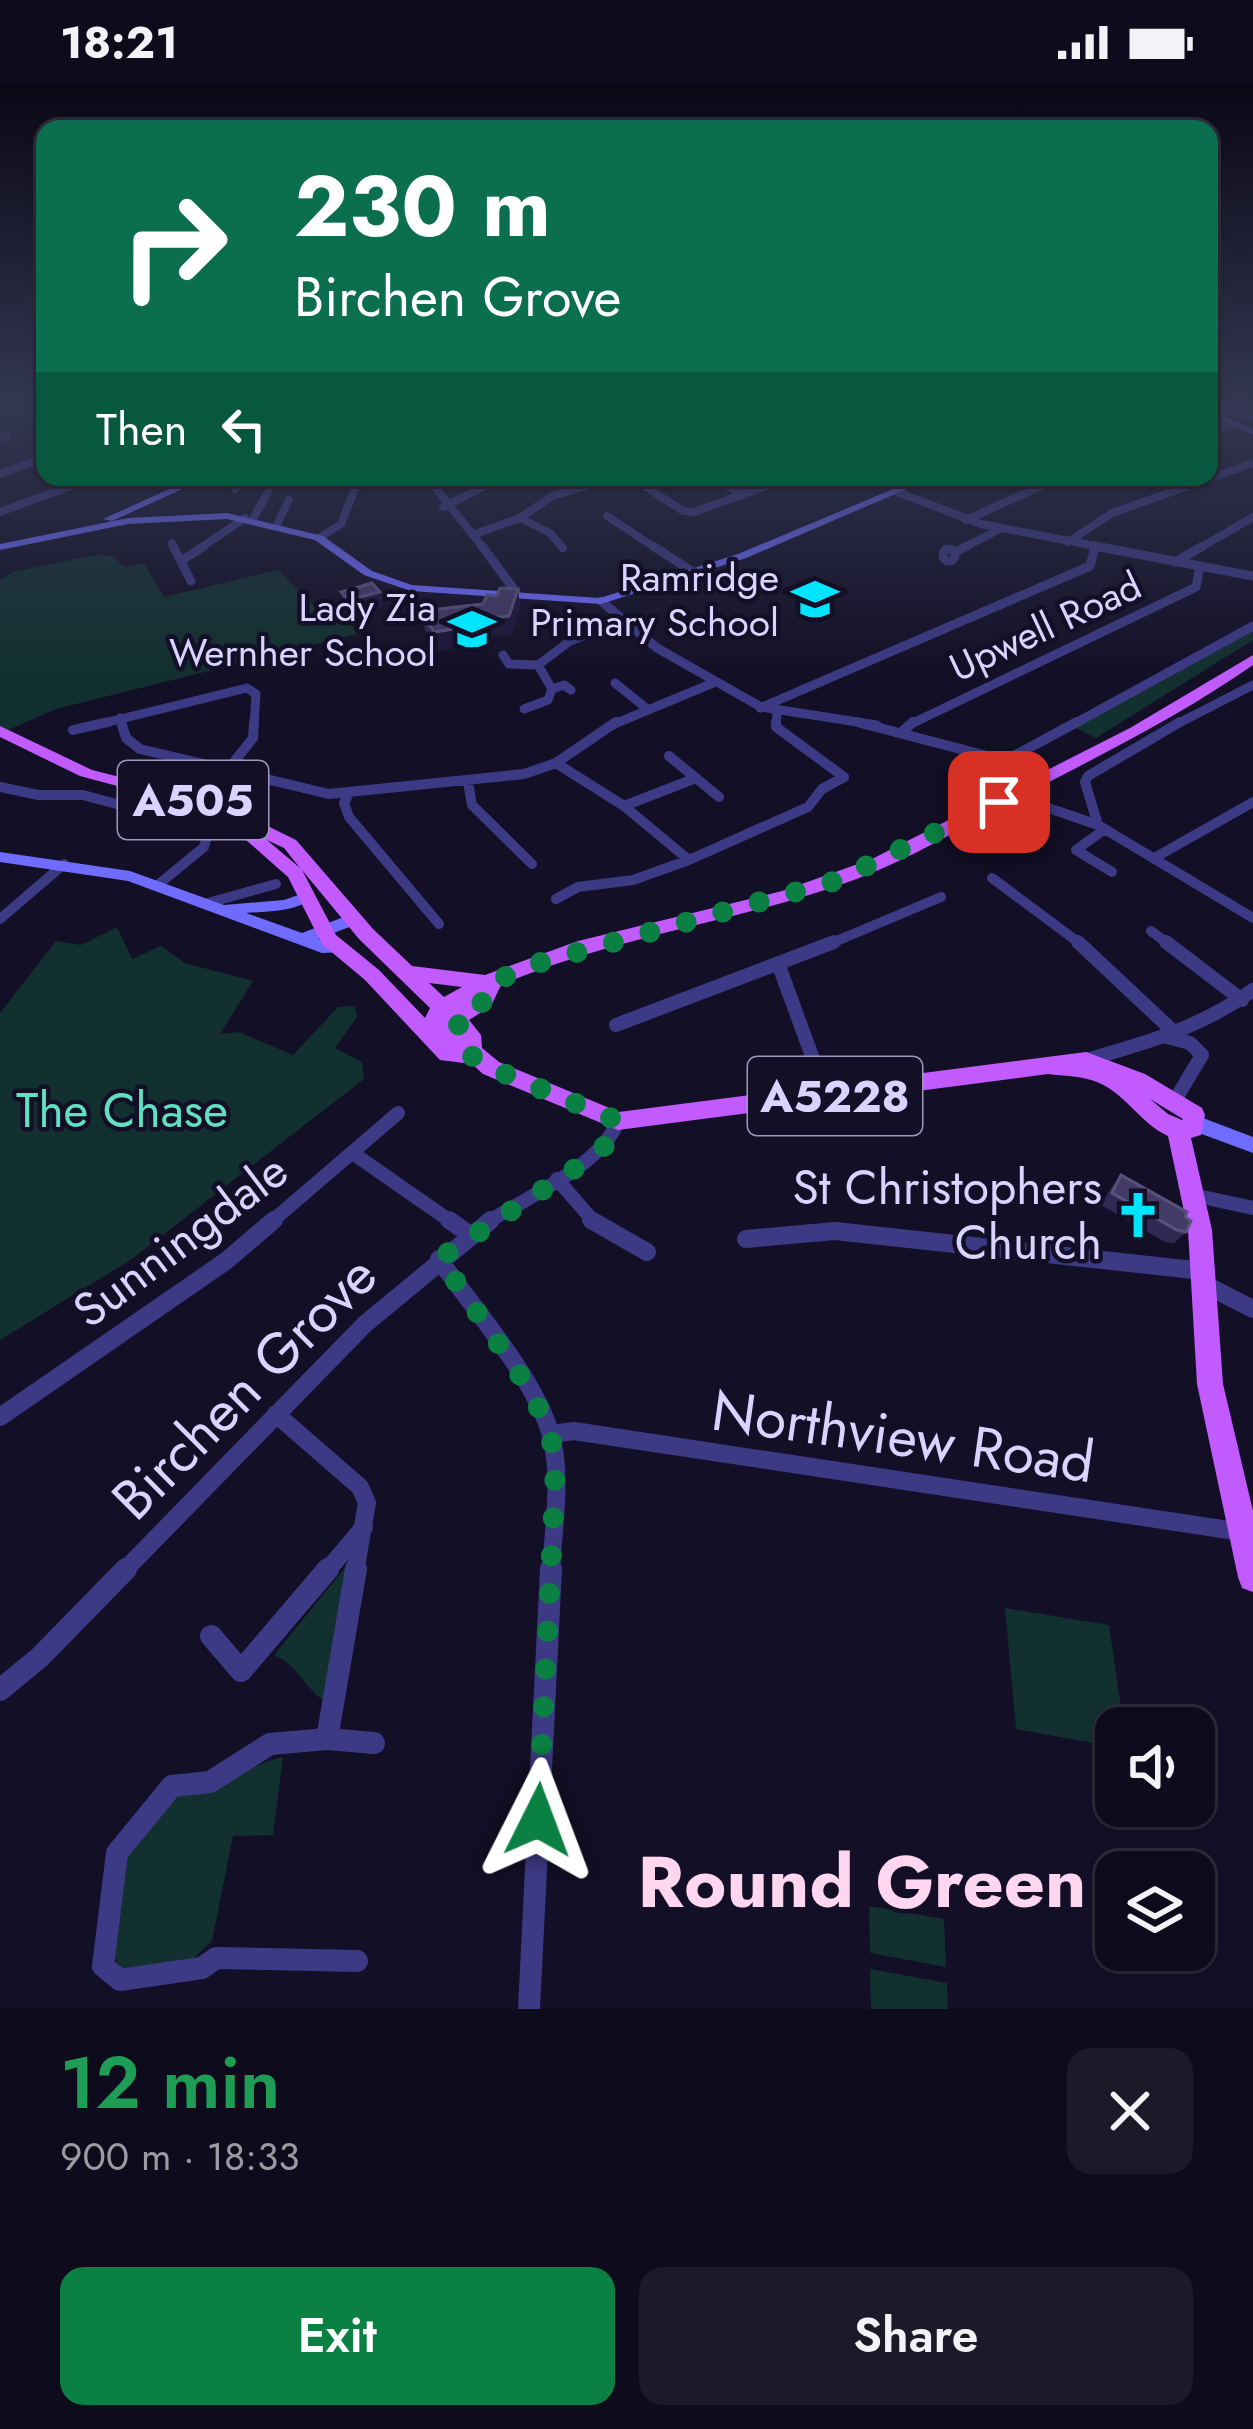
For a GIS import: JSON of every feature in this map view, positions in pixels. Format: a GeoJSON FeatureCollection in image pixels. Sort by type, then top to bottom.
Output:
{"type":"FeatureCollection","features":[{"type":"Feature","properties":{"kind":"main road"},"geometry":{"type":"LineString","coordinates":[[407,973],[490,984],[553,958],[722,916],[872,866],[1147,724],[1253,659]]}},
{"type":"Feature","properties":{"kind":"main road","name":"A505"},"geometry":{"type":"LineString","coordinates":[[0,731],[86,773],[213,806],[290,844],[445,1019]]}},
{"type":"Feature","properties":{"kind":"main road","name":"A505"},"geometry":{"type":"LineString","coordinates":[[0,743],[57,773],[209,814],[246,832],[287,863],[307,897],[312,934],[340,948],[374,976],[415,1024]]}},
{"type":"Feature","properties":{"kind":"main road"},"geometry":{"type":"LineString","coordinates":[[415,1024],[445,1019],[484,1001],[490,984]]}},
{"type":"Feature","properties":{"kind":"main road"},"geometry":{"type":"LineString","coordinates":[[445,1019],[472,1056]]}},
{"type":"Feature","properties":{"kind":"main road"},"geometry":{"type":"LineString","coordinates":[[415,1024],[447,1054],[472,1056],[618,1121]]}},
{"type":"Feature","properties":{"kind":"main road"},"geometry":{"type":"LineString","coordinates":[[1086,1060],[1138,1080],[1187,1127],[1210,1384],[1253,1576]]}},
{"type":"Feature","properties":{"kind":"main road","name":"A5228"},"geometry":{"type":"LineString","coordinates":[[618,1121],[1086,1060]]}},
{"type":"Feature","properties":{"kind":"main road","name":"A5228"},"geometry":{"type":"LineString","coordinates":[[1052,1066],[1114,1080],[1167,1107]]}},
{"type":"Feature","properties":{"kind":"street"},"geometry":{"type":"LineString","coordinates":[[0,512],[41,497]]}},
{"type":"Feature","properties":{"kind":"street"},"geometry":{"type":"LineString","coordinates":[[108,524],[115,513],[155,497]]}},
{"type":"Feature","properties":{"kind":"street"},"geometry":{"type":"LineString","coordinates":[[181,561],[249,519],[265,497]]}},
{"type":"Feature","properties":{"kind":"street"},"geometry":{"type":"LineString","coordinates":[[319,538],[341,524],[352,497]]}},
{"type":"Feature","properties":{"kind":"street"},"geometry":{"type":"LineString","coordinates":[[439,497],[516,592]]}},
{"type":"Feature","properties":{"kind":"street"},"geometry":{"type":"LineString","coordinates":[[443,507],[463,497]]}},
{"type":"Feature","properties":{"kind":"street"},"geometry":{"type":"LineString","coordinates":[[472,536],[520,518],[556,497]]}},
{"type":"Feature","properties":{"kind":"street"},"geometry":{"type":"LineString","coordinates":[[661,497],[683,511],[694,512],[739,497]]}},
{"type":"Feature","properties":{"kind":"street"},"geometry":{"type":"LineString","coordinates":[[0,547],[108,524],[189,515],[249,519],[319,538],[368,574],[395,584],[430,591],[516,592],[601,601],[693,572],[885,497]]}},
{"type":"Feature","properties":{"kind":"street"},"geometry":{"type":"LineString","coordinates":[[909,497],[1000,529],[1253,577]]}},
{"type":"Feature","properties":{"kind":"street"},"geometry":{"type":"LineString","coordinates":[[966,520],[1017,497]]}},
{"type":"Feature","properties":{"kind":"street"},"geometry":{"type":"LineString","coordinates":[[1068,542],[1112,513],[1158,497]]}},
{"type":"Feature","properties":{"kind":"street"},"geometry":{"type":"LineString","coordinates":[[277,524],[289,500]]}},
{"type":"Feature","properties":{"kind":"street"},"geometry":{"type":"LineString","coordinates":[[607,516],[693,572]]}},
{"type":"Feature","properties":{"kind":"street"},"geometry":{"type":"LineString","coordinates":[[1174,562],[1253,517]]}},
{"type":"Feature","properties":{"kind":"street"},"geometry":{"type":"LineString","coordinates":[[520,518],[550,533],[563,548]]}},
{"type":"Feature","properties":{"kind":"street"},"geometry":{"type":"LineString","coordinates":[[955,552],[1000,529]]}},
{"type":"Feature","properties":{"kind":"street"},"geometry":{"type":"LineString","coordinates":[[172,543],[191,581]]}},
{"type":"Feature","properties":{"kind":"street"},"geometry":{"type":"LineString","coordinates":[[760,708],[1090,566],[1095,547]]}},
{"type":"Feature","properties":{"kind":"street","name":"Upwell Road"},"geometry":{"type":"LineString","coordinates":[[903,731],[912,722],[1196,587],[1200,566]]}},
{"type":"Feature","properties":{"kind":"street"},"geometry":{"type":"LineString","coordinates":[[601,601],[713,683],[760,708],[859,721],[903,731],[964,755],[992,759],[1026,750],[1253,626]]}},
{"type":"Feature","properties":{"kind":"street"},"geometry":{"type":"LineString","coordinates":[[503,655],[508,664],[538,665],[570,641],[623,620]]}},
{"type":"Feature","properties":{"kind":"street"},"geometry":{"type":"LineString","coordinates":[[524,710],[548,700],[551,689],[538,665]]}},
{"type":"Feature","properties":{"kind":"street"},"geometry":{"type":"LineString","coordinates":[[616,683],[646,708]]}},
{"type":"Feature","properties":{"kind":"street"},"geometry":{"type":"LineString","coordinates":[[119,718],[131,745],[348,795],[524,774],[556,763],[617,721],[713,683]]}},
{"type":"Feature","properties":{"kind":"street"},"geometry":{"type":"LineString","coordinates":[[551,689],[564,685],[571,690]]}},
{"type":"Feature","properties":{"kind":"street"},"geometry":{"type":"LineString","coordinates":[[1101,827],[1088,776],[1184,719],[1252,686]]}},
{"type":"Feature","properties":{"kind":"street"},"geometry":{"type":"LineString","coordinates":[[73,730],[247,688],[256,694],[253,738],[229,768]]}},
{"type":"Feature","properties":{"kind":"street"},"geometry":{"type":"LineString","coordinates":[[556,899],[578,887],[633,880],[689,860],[808,807],[822,790],[844,777],[776,727],[777,713]]}},
{"type":"Feature","properties":{"kind":"street"},"geometry":{"type":"LineString","coordinates":[[669,756],[719,797]]}},
{"type":"Feature","properties":{"kind":"street"},"geometry":{"type":"LineString","coordinates":[[556,763],[624,806],[689,860]]}},
{"type":"Feature","properties":{"kind":"street"},"geometry":{"type":"LineString","coordinates":[[624,806],[696,778]]}},
{"type":"Feature","properties":{"kind":"street"},"geometry":{"type":"LineString","coordinates":[[468,782],[472,805],[532,864]]}},
{"type":"Feature","properties":{"kind":"street"},"geometry":{"type":"LineString","coordinates":[[0,787],[38,795],[83,795],[209,829],[204,847],[159,884]]}},
{"type":"Feature","properties":{"kind":"street"},"geometry":{"type":"LineString","coordinates":[[348,795],[344,803],[349,818],[440,924]]}},
{"type":"Feature","properties":{"kind":"street"},"geometry":{"type":"LineString","coordinates":[[1156,857],[1253,802]]}},
{"type":"Feature","properties":{"kind":"street"},"geometry":{"type":"LineString","coordinates":[[1036,804],[1101,827],[1253,918]]}},
{"type":"Feature","properties":{"kind":"street"},"geometry":{"type":"LineString","coordinates":[[1101,827],[1076,850],[1112,872]]}},
{"type":"Feature","properties":{"kind":"street"},"geometry":{"type":"LineString","coordinates":[[0,857],[64,864],[159,884],[312,934],[354,919]]}},
{"type":"Feature","properties":{"kind":"street"},"geometry":{"type":"LineString","coordinates":[[0,919],[64,864]]}},
{"type":"Feature","properties":{"kind":"street"},"geometry":{"type":"LineString","coordinates":[[992,878],[1097,957],[1171,1035],[1202,1055],[1167,1107]]}},
{"type":"Feature","properties":{"kind":"street"},"geometry":{"type":"LineString","coordinates":[[217,906],[276,884]]}},
{"type":"Feature","properties":{"kind":"street"},"geometry":{"type":"LineString","coordinates":[[217,906],[286,905],[307,897]]}},
{"type":"Feature","properties":{"kind":"street"},"geometry":{"type":"LineString","coordinates":[[616,1025],[779,966],[941,897]]}},
{"type":"Feature","properties":{"kind":"street"},"geometry":{"type":"LineString","coordinates":[[1086,1060],[1134,1050],[1248,995],[1151,931]]}},
{"type":"Feature","properties":{"kind":"street"},"geometry":{"type":"LineString","coordinates":[[779,966],[827,1097]]}},
{"type":"Feature","properties":{"kind":"street"},"geometry":{"type":"LineString","coordinates":[[1134,1050],[1131,1064],[1138,1080]]}},
{"type":"Feature","properties":{"kind":"street","name":"Sunningdale"},"geometry":{"type":"LineString","coordinates":[[0,1417],[226,1261],[398,1113]]}},
{"type":"Feature","properties":{"kind":"street","name":"Birchen Grove"},"geometry":{"type":"LineString","coordinates":[[0,1690],[40,1657],[365,1324],[469,1234],[606,1146],[618,1121]]}},
{"type":"Feature","properties":{"kind":"street"},"geometry":{"type":"LineString","coordinates":[[1187,1127],[1253,1144]]}},
{"type":"Feature","properties":{"kind":"street"},"geometry":{"type":"LineString","coordinates":[[354,1154],[469,1234]]}},
{"type":"Feature","properties":{"kind":"street"},"geometry":{"type":"LineString","coordinates":[[556,1179],[593,1222],[647,1252]]}},
{"type":"Feature","properties":{"kind":"street"},"geometry":{"type":"LineString","coordinates":[[1193,1196],[1253,1208]]}},
{"type":"Feature","properties":{"kind":"street"},"geometry":{"type":"LineString","coordinates":[[746,1239],[835,1231],[1093,1255],[1203,1277],[1253,1309]]}},
{"type":"Feature","properties":{"kind":"street"},"geometry":{"type":"LineString","coordinates":[[440,1258],[530,1390],[551,1434],[555,1483],[529,2009]]}},
{"type":"Feature","properties":{"kind":"street"},"geometry":{"type":"LineString","coordinates":[[276,1414],[360,1487],[367,1503],[326,1739]]}},
{"type":"Feature","properties":{"kind":"street","name":"Northview Road"},"geometry":{"type":"LineString","coordinates":[[551,1434],[574,1430],[1242,1532]]}},
{"type":"Feature","properties":{"kind":"street"},"geometry":{"type":"LineString","coordinates":[[211,1636],[241,1671],[365,1525]]}},
{"type":"Feature","properties":{"kind":"street"},"geometry":{"type":"LineString","coordinates":[[357,1960],[216,1958],[202,1968],[121,1980],[103,1966],[117,1853],[172,1786],[210,1782],[270,1744],[326,1739],[374,1743]]}},
{"type":"Feature","properties":{"kind":"green space"},"geometry":{"type":"Polygon","coordinates":[[[112,556],[125,567],[144,563],[164,597],[278,570],[321,612],[342,608],[357,634],[56,709],[8,730],[0,726],[0,580],[13,572],[112,556]]]}},
{"type":"Feature","properties":{"kind":"green space"},"geometry":{"type":"Polygon","coordinates":[[[1253,630],[1253,640],[1096,738],[1075,728],[1253,630]]]}},
{"type":"Feature","properties":{"kind":"green space","name":"The Chase"},"geometry":{"type":"Polygon","coordinates":[[[117,927],[132,959],[161,946],[185,963],[253,981],[220,1034],[239,1032],[293,1055],[338,1007],[355,1006],[357,1017],[335,1048],[362,1062],[364,1079],[132,1259],[0,1340],[0,1013],[56,941],[81,945],[117,927]]]}},
{"type":"Feature","properties":{"kind":"green space"},"geometry":{"type":"Polygon","coordinates":[[[348,1564],[328,1703],[274,1655],[348,1564]]]}},
{"type":"Feature","properties":{"kind":"green space"},"geometry":{"type":"Polygon","coordinates":[[[1005,1608],[1109,1625],[1121,1707],[1095,1707],[1095,1743],[1016,1729],[1005,1608]]]}},
{"type":"Feature","properties":{"kind":"green space"},"geometry":{"type":"Polygon","coordinates":[[[283,1757],[273,1835],[233,1836],[212,1941],[192,1960],[125,1973],[111,1954],[126,1853],[180,1794],[223,1784],[283,1757]]]}},
{"type":"Feature","properties":{"kind":"green space"},"geometry":{"type":"Polygon","coordinates":[[[869,1906],[944,1919],[946,1967],[870,1953],[869,1906]]]}},
{"type":"Feature","properties":{"kind":"green space"},"geometry":{"type":"Polygon","coordinates":[[[870,1969],[947,1983],[948,2009],[871,2009],[870,1969]]]}},
{"type":"Feature","properties":{"kind":"building"},"geometry":{"type":"Polygon","coordinates":[[[372,583],[380,592],[349,600],[341,592],[372,583]]]}},
{"type":"Feature","properties":{"kind":"building"},"geometry":{"type":"Polygon","coordinates":[[[500,588],[518,589],[509,616],[457,622],[460,628],[434,632],[421,611],[483,604],[487,595],[497,596],[500,588]]]}},
{"type":"Feature","properties":{"kind":"building"},"geometry":{"type":"Polygon","coordinates":[[[1121,1175],[1187,1212],[1185,1217],[1191,1221],[1186,1232],[1112,1193],[1121,1175]]]}},
{"type":"Feature","properties":{"kind":"place","name":"Ramridge Primary School"},"geometry":{"type":"Point","coordinates":[815,599]}},
{"type":"Feature","properties":{"kind":"place","name":"Lady Zia Wernher School"},"geometry":{"type":"Point","coordinates":[472,629]}},
{"type":"Feature","properties":{"kind":"place","name":"St Christophers Church"},"geometry":{"type":"Point","coordinates":[1138,1215]}},
{"type":"Feature","properties":{"kind":"district","name":"Round Green"},"geometry":{"type":"Point","coordinates":[862,1882]}},
{"type":"Feature","properties":{"kind":"route"},"geometry":{"type":"LineString","coordinates":[[538,1820],[555,1483],[551,1434],[530,1390],[440,1258],[469,1234],[597,1154],[612,1138],[618,1121],[491,1068],[472,1056],[471,1035],[455,1022],[484,1001],[490,984],[528,966],[835,881],[999,802]]}}]}
